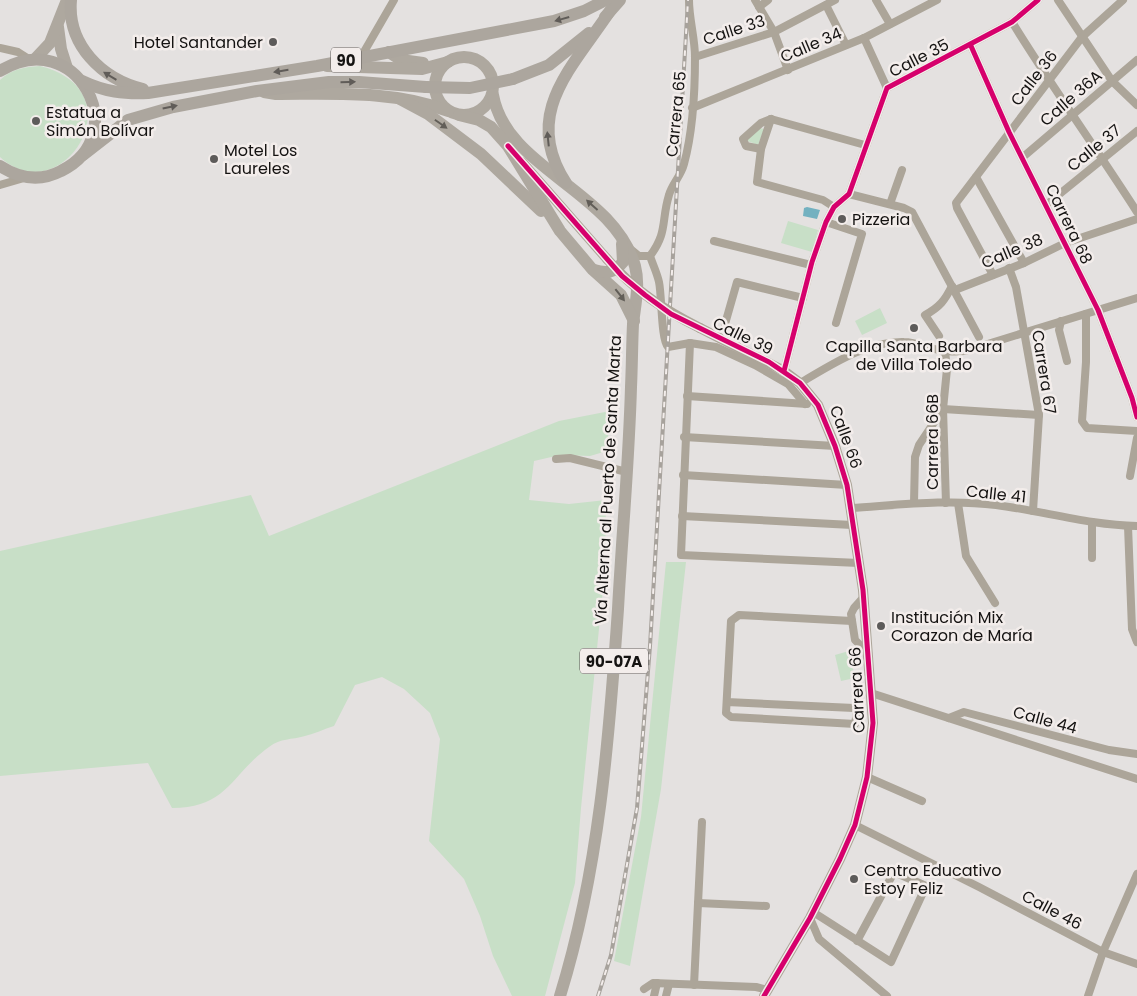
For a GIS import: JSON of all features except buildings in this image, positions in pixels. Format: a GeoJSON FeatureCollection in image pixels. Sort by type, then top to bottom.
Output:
{"type":"FeatureCollection","features":[{"type":"Feature","properties":{"kind":"highway"},"geometry":{"type":"LineString","coordinates":[[72,0],[71,8],[75,32],[86,54],[103,72],[125,84],[140,88],[173,89]]}},
{"type":"Feature","properties":{"kind":"highway","name":"90"},"geometry":{"type":"LineString","coordinates":[[32,59],[52,61],[67,68],[82,81],[101,90],[123,94],[148,93],[317,66],[554,21],[620,0]]}},
{"type":"Feature","properties":{"kind":"highway"},"geometry":{"type":"LineString","coordinates":[[566,183],[554,165],[548,148],[547,129],[550,105],[608,5]]}},
{"type":"Feature","properties":{"kind":"highway","name":"90"},"geometry":{"type":"LineString","coordinates":[[0,166],[10,173],[26,177],[51,176],[74,164],[112,131],[128,120],[151,112],[257,91],[329,82],[470,88],[513,79],[549,65],[567,52],[608,5]]}},
{"type":"Feature","properties":{"kind":"highway"},"geometry":{"type":"LineString","coordinates":[[0,71],[10,65],[32,59]]}},
{"type":"Feature","properties":{"kind":"highway","name":"90"},"geometry":{"type":"LineString","coordinates":[[82,81],[92,98],[96,118],[92,138],[83,155]]}},
{"type":"Feature","properties":{"kind":"main road"},"geometry":{"type":"LineString","coordinates":[[32,59],[50,43],[67,0]]}},
{"type":"Feature","properties":{"kind":"main road"},"geometry":{"type":"LineString","coordinates":[[58,26],[61,49],[67,68]]}},
{"type":"Feature","properties":{"kind":"main road"},"geometry":{"type":"LineString","coordinates":[[389,52],[401,60],[442,63]]}},
{"type":"Feature","properties":{"kind":"main road"},"geometry":{"type":"LineString","coordinates":[[317,66],[398,70],[422,69],[442,63],[465,57],[482,62],[493,77],[493,95],[489,103],[476,113],[454,113],[441,104],[435,86],[442,63]]}},
{"type":"Feature","properties":{"kind":"main road","name":"Vía Alterna al Puerto de Santa Marta"},"geometry":{"type":"LineString","coordinates":[[257,91],[276,94],[351,94],[416,100],[479,120],[566,183],[604,217],[616,230],[628,248],[636,269],[637,295],[634,321],[627,472],[607,754],[590,882],[560,996]]}},
{"type":"Feature","properties":{"kind":"main road","name":"Vía Alterna al Puerto de Santa Marta"},"geometry":{"type":"LineString","coordinates":[[493,95],[501,123],[552,220],[592,269],[621,295],[634,321]]}},
{"type":"Feature","properties":{"kind":"main road"},"geometry":{"type":"LineString","coordinates":[[400,99],[428,114],[481,154],[552,220]]}},
{"type":"Feature","properties":{"kind":"main road"},"geometry":{"type":"LineString","coordinates":[[592,269],[601,272],[611,272],[623,262],[623,248],[616,230]]}},
{"type":"Feature","properties":{"kind":"street"},"geometry":{"type":"LineString","coordinates":[[361,57],[394,0]]}},
{"type":"Feature","properties":{"kind":"street","name":"Carrera 65"},"geometry":{"type":"LineString","coordinates":[[650,256],[658,246],[664,230],[669,196],[684,167],[692,108],[695,57],[689,0]]}},
{"type":"Feature","properties":{"kind":"street"},"geometry":{"type":"LineString","coordinates":[[768,0],[757,3],[774,32],[788,70]]}},
{"type":"Feature","properties":{"kind":"street","name":"Calle 33"},"geometry":{"type":"LineString","coordinates":[[695,57],[774,32],[835,0]]}},
{"type":"Feature","properties":{"kind":"street"},"geometry":{"type":"LineString","coordinates":[[876,0],[890,24]]}},
{"type":"Feature","properties":{"kind":"street","name":"Calle 34"},"geometry":{"type":"LineString","coordinates":[[692,108],[864,38],[890,24],[921,3],[937,0]]}},
{"type":"Feature","properties":{"kind":"street","name":"Calle 35"},"geometry":{"type":"LineString","coordinates":[[865,145],[887,88],[970,46],[1012,22],[1038,0]]}},
{"type":"Feature","properties":{"kind":"street"},"geometry":{"type":"LineString","coordinates":[[1058,0],[1112,82],[1137,104]]}},
{"type":"Feature","properties":{"kind":"street","name":"Calle 36"},"geometry":{"type":"LineString","coordinates":[[993,275],[956,203],[1082,37],[1123,0]]}},
{"type":"Feature","properties":{"kind":"street"},"geometry":{"type":"LineString","coordinates":[[826,5],[846,45]]}},
{"type":"Feature","properties":{"kind":"street"},"geometry":{"type":"LineString","coordinates":[[1012,22],[1072,117],[1102,158],[1137,212]]}},
{"type":"Feature","properties":{"kind":"street"},"geometry":{"type":"LineString","coordinates":[[864,38],[887,88]]}},
{"type":"Feature","properties":{"kind":"street","name":"Carrera 68"},"geometry":{"type":"LineString","coordinates":[[970,46],[1009,132],[1098,310],[1136,411]]}},
{"type":"Feature","properties":{"kind":"street"},"geometry":{"type":"LineString","coordinates":[[0,48],[18,52],[32,59]]}},
{"type":"Feature","properties":{"kind":"street","name":"Calle 36A"},"geometry":{"type":"LineString","coordinates":[[1023,157],[1137,60]]}},
{"type":"Feature","properties":{"kind":"street"},"geometry":{"type":"LineString","coordinates":[[771,119],[761,149],[756,179],[760,184],[823,200],[834,207]]}},
{"type":"Feature","properties":{"kind":"street"},"geometry":{"type":"LineString","coordinates":[[761,149],[746,146],[743,139],[761,124],[771,119],[865,145],[849,194],[834,207],[826,222],[811,266],[784,371]]}},
{"type":"Feature","properties":{"kind":"street","name":"Calle 37"},"geometry":{"type":"LineString","coordinates":[[1046,205],[1137,131]]}},
{"type":"Feature","properties":{"kind":"street","name":"Calle 39"},"geometry":{"type":"LineString","coordinates":[[511,143],[539,180],[630,284],[671,314],[784,371],[800,383]]}},
{"type":"Feature","properties":{"kind":"street"},"geometry":{"type":"LineString","coordinates":[[890,204],[902,170]]}},
{"type":"Feature","properties":{"kind":"street"},"geometry":{"type":"LineString","coordinates":[[976,176],[1024,263]]}},
{"type":"Feature","properties":{"kind":"street"},"geometry":{"type":"LineString","coordinates":[[0,185],[26,177]]}},
{"type":"Feature","properties":{"kind":"street"},"geometry":{"type":"LineString","coordinates":[[849,194],[890,204],[908,210],[915,216],[979,338]]}},
{"type":"Feature","properties":{"kind":"street","name":"Calle 38"},"geometry":{"type":"LineString","coordinates":[[954,288],[1024,263],[1065,243],[1137,220]]}},
{"type":"Feature","properties":{"kind":"street"},"geometry":{"type":"LineString","coordinates":[[826,222],[862,234],[836,323]]}},
{"type":"Feature","properties":{"kind":"street"},"geometry":{"type":"LineString","coordinates":[[714,241],[811,266]]}},
{"type":"Feature","properties":{"kind":"street"},"geometry":{"type":"LineString","coordinates":[[628,248],[639,256],[650,256],[659,282],[663,310],[663,334],[665,344],[668,347],[690,343],[716,346],[788,384],[805,404]]}},
{"type":"Feature","properties":{"kind":"street","name":"Carrera 67"},"geometry":{"type":"LineString","coordinates":[[1010,268],[1016,287],[1039,415],[1033,512]]}},
{"type":"Feature","properties":{"kind":"street"},"geometry":{"type":"LineString","coordinates":[[725,324],[737,282],[803,298]]}},
{"type":"Feature","properties":{"kind":"street"},"geometry":{"type":"LineString","coordinates":[[939,336],[925,315],[938,308],[954,288]]}},
{"type":"Feature","properties":{"kind":"street"},"geometry":{"type":"LineString","coordinates":[[800,383],[863,350],[891,343],[905,342],[945,351],[965,351],[1137,298]]}},
{"type":"Feature","properties":{"kind":"street"},"geometry":{"type":"LineString","coordinates":[[1086,314],[1086,362],[1082,421],[1088,428],[1137,432]]}},
{"type":"Feature","properties":{"kind":"street"},"geometry":{"type":"LineString","coordinates":[[1061,321],[1059,330],[1067,361]]}},
{"type":"Feature","properties":{"kind":"street"},"geometry":{"type":"LineString","coordinates":[[690,343],[684,437],[681,555],[859,563]]}},
{"type":"Feature","properties":{"kind":"street","name":"Carrera 66B"},"geometry":{"type":"LineString","coordinates":[[945,351],[947,369],[943,408],[946,503]]}},
{"type":"Feature","properties":{"kind":"street","name":"Calle 66"},"geometry":{"type":"LineString","coordinates":[[800,383],[818,405],[835,446],[851,508]]}},
{"type":"Feature","properties":{"kind":"street"},"geometry":{"type":"LineString","coordinates":[[687,396],[818,405]]}},
{"type":"Feature","properties":{"kind":"street"},"geometry":{"type":"LineString","coordinates":[[914,503],[915,457],[919,446],[943,408],[1039,415]]}},
{"type":"Feature","properties":{"kind":"street"},"geometry":{"type":"LineString","coordinates":[[684,437],[835,446]]}},
{"type":"Feature","properties":{"kind":"street"},"geometry":{"type":"LineString","coordinates":[[1130,476],[1137,438]]}},
{"type":"Feature","properties":{"kind":"street"},"geometry":{"type":"LineString","coordinates":[[556,459],[570,458],[627,472]]}},
{"type":"Feature","properties":{"kind":"street"},"geometry":{"type":"LineString","coordinates":[[683,475],[846,485]]}},
{"type":"Feature","properties":{"kind":"street","name":"Calle 41"},"geometry":{"type":"LineString","coordinates":[[851,508],[914,503],[995,505],[1092,522],[1137,526]]}},
{"type":"Feature","properties":{"kind":"street","name":"Carrera 66B"},"geometry":{"type":"LineString","coordinates":[[958,503],[966,556],[996,603]]}},
{"type":"Feature","properties":{"kind":"street","name":"Carrera 66"},"geometry":{"type":"LineString","coordinates":[[766,993],[811,915],[855,825],[867,777],[873,723],[864,598],[851,508]]}},
{"type":"Feature","properties":{"kind":"street"},"geometry":{"type":"LineString","coordinates":[[682,516],[852,524]]}},
{"type":"Feature","properties":{"kind":"street"},"geometry":{"type":"LineString","coordinates":[[1092,522],[1092,558]]}},
{"type":"Feature","properties":{"kind":"street"},"geometry":{"type":"LineString","coordinates":[[1128,526],[1132,629],[1137,642]]}},
{"type":"Feature","properties":{"kind":"street"},"geometry":{"type":"LineString","coordinates":[[864,598],[852,611],[852,621],[855,640],[868,654]]}},
{"type":"Feature","properties":{"kind":"street"},"geometry":{"type":"LineString","coordinates":[[727,702],[854,708],[857,711],[857,722],[853,725],[731,717],[726,713],[731,621],[734,617],[739,615],[852,621]]}},
{"type":"Feature","properties":{"kind":"street"},"geometry":{"type":"LineString","coordinates":[[871,694],[1137,779]]}},
{"type":"Feature","properties":{"kind":"street","name":"Calle 44"},"geometry":{"type":"LineString","coordinates":[[948,718],[964,712],[1109,750],[1137,754]]}},
{"type":"Feature","properties":{"kind":"street"},"geometry":{"type":"LineString","coordinates":[[867,777],[922,801]]}},
{"type":"Feature","properties":{"kind":"street"},"geometry":{"type":"LineString","coordinates":[[694,985],[702,822]]}},
{"type":"Feature","properties":{"kind":"street","name":"Calle 46"},"geometry":{"type":"LineString","coordinates":[[855,825],[979,886],[1103,952],[1137,964]]}},
{"type":"Feature","properties":{"kind":"street"},"geometry":{"type":"LineString","coordinates":[[811,915],[857,940],[891,962],[926,888],[925,885],[897,872],[892,874],[857,940]]}},
{"type":"Feature","properties":{"kind":"street"},"geometry":{"type":"LineString","coordinates":[[1088,996],[1103,952],[1137,874]]}},
{"type":"Feature","properties":{"kind":"street"},"geometry":{"type":"LineString","coordinates":[[698,903],[766,906]]}},
{"type":"Feature","properties":{"kind":"street"},"geometry":{"type":"LineString","coordinates":[[811,915],[819,939],[887,996]]}},
{"type":"Feature","properties":{"kind":"street"},"geometry":{"type":"LineString","coordinates":[[644,989],[657,983],[756,987],[766,993]]}},
{"type":"Feature","properties":{"kind":"street"},"geometry":{"type":"LineString","coordinates":[[654,996],[657,983]]}},
{"type":"Feature","properties":{"kind":"street"},"geometry":{"type":"LineString","coordinates":[[666,996],[669,984]]}},
{"type":"Feature","properties":{"kind":"green space"},"geometry":{"type":"Polygon","coordinates":[[[40,66],[69,79],[85,99],[87,121],[80,142],[66,160],[46,170],[23,170],[0,157],[0,80],[18,69],[40,66]]]}},
{"type":"Feature","properties":{"kind":"green space"},"geometry":{"type":"Polygon","coordinates":[[[760,128],[764,129],[758,145],[745,140],[760,128]]]}},
{"type":"Feature","properties":{"kind":"green space"},"geometry":{"type":"Polygon","coordinates":[[[788,221],[818,230],[812,252],[781,243],[788,221]]]}},
{"type":"Feature","properties":{"kind":"green space"},"geometry":{"type":"Polygon","coordinates":[[[880,308],[887,323],[862,335],[855,321],[880,308]]]}},
{"type":"Feature","properties":{"kind":"green space"},"geometry":{"type":"Polygon","coordinates":[[[610,411],[607,451],[590,456],[560,455],[534,461],[529,500],[569,504],[606,500],[605,569],[575,883],[545,996],[512,996],[493,956],[480,916],[464,879],[429,841],[440,739],[430,713],[404,689],[382,677],[355,685],[334,726],[273,744],[256,757],[217,796],[191,806],[172,808],[148,763],[0,776],[0,551],[251,495],[269,536],[559,421],[610,411]]]}},
{"type":"Feature","properties":{"kind":"green space"},"geometry":{"type":"Polygon","coordinates":[[[666,562],[686,562],[661,789],[630,966],[614,961],[641,817],[666,562]]]}},
{"type":"Feature","properties":{"kind":"green space"},"geometry":{"type":"Polygon","coordinates":[[[849,651],[855,678],[841,681],[835,655],[849,651]]]}},
{"type":"Feature","properties":{"kind":"water"},"geometry":{"type":"Polygon","coordinates":[[[804,208],[820,210],[817,219],[803,216],[804,208]]]}},
{"type":"Feature","properties":{"kind":"railway"},"geometry":{"type":"LineString","coordinates":[[598,996],[611,955],[637,808],[650,646],[688,0]]}},
{"type":"Feature","properties":{"kind":"cycle path"},"geometry":{"type":"LineString","coordinates":[[784,371],[812,262],[826,222],[834,207],[849,194],[887,88],[1012,22],[1038,0]]}},
{"type":"Feature","properties":{"kind":"cycle path"},"geometry":{"type":"LineString","coordinates":[[971,46],[1009,132],[1098,310],[1132,398],[1137,417]]}},
{"type":"Feature","properties":{"kind":"cycle path"},"geometry":{"type":"LineString","coordinates":[[508,146],[622,276],[645,295],[671,314],[769,362],[800,383],[818,405],[835,446],[847,485],[863,590],[873,723],[867,777],[855,825],[840,859],[810,918],[764,996]]}},
{"type":"Feature","properties":{"kind":"place","name":"Hotel Santander"},"geometry":{"type":"Point","coordinates":[273,42]}},
{"type":"Feature","properties":{"kind":"place","name":"Estatua a Simón Bolívar"},"geometry":{"type":"Point","coordinates":[36,121]}},
{"type":"Feature","properties":{"kind":"place","name":"Motel Los Laureles"},"geometry":{"type":"Point","coordinates":[214,159]}},
{"type":"Feature","properties":{"kind":"place","name":"Pizzeria"},"geometry":{"type":"Point","coordinates":[842,219]}},
{"type":"Feature","properties":{"kind":"place","name":"Capilla Santa Barbara de Villa Toledo"},"geometry":{"type":"Point","coordinates":[914,328]}},
{"type":"Feature","properties":{"kind":"place","name":"Institución Mix Corazon de María"},"geometry":{"type":"Point","coordinates":[881,626]}},
{"type":"Feature","properties":{"kind":"place","name":"Centro Educativo Estoy Feliz"},"geometry":{"type":"Point","coordinates":[854,879]}}]}
